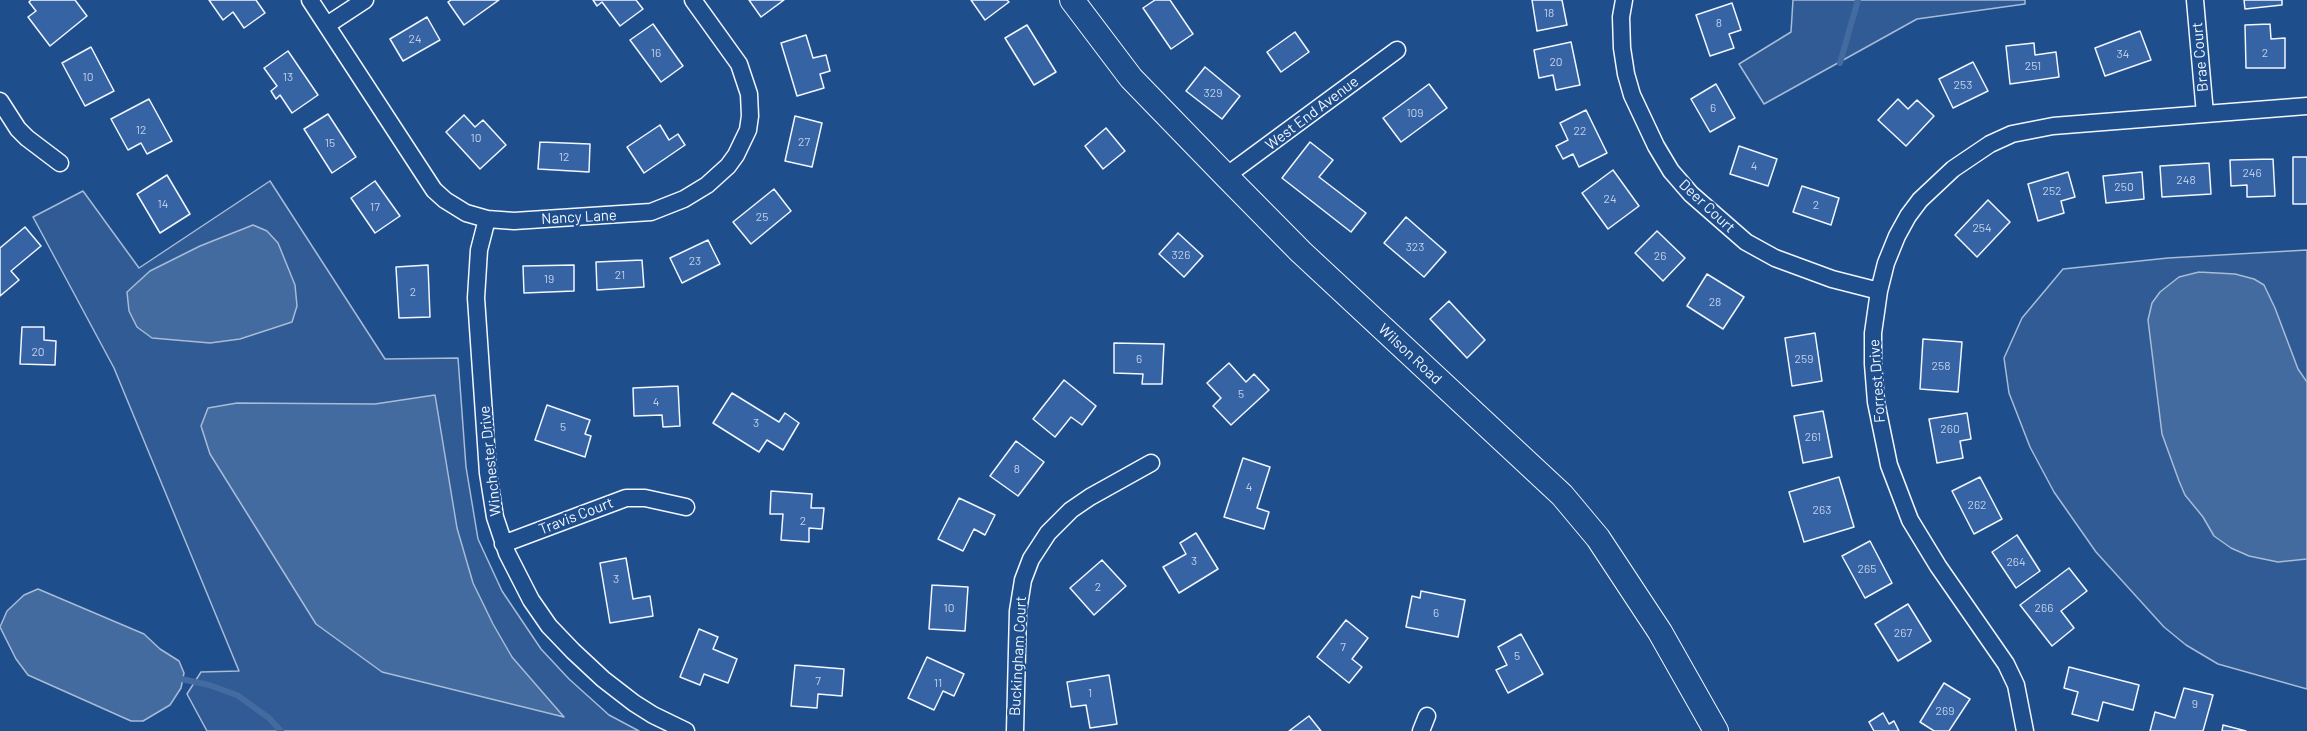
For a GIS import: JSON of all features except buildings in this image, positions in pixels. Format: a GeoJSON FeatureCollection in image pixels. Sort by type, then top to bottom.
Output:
{"type":"FeatureCollection","features":[{"type":"Feature","properties":{"kind":"street","name":"Nancy Lane"},"geometry":{"type":"LineString","coordinates":[[310,0],[434,190],[454,207],[487,219],[514,221],[651,212],[684,199],[707,185],[728,166],[748,130],[749,94],[739,64],[693,0]]}},
{"type":"Feature","properties":{"kind":"street"},"geometry":{"type":"LineString","coordinates":[[327,25],[365,0]]}},
{"type":"Feature","properties":{"kind":"street","name":"Wilson Road"},"geometry":{"type":"LineString","coordinates":[[1072,0],[1131,78],[1301,252],[1562,495],[1598,538],[1660,632],[1716,731]]}},
{"type":"Feature","properties":{"kind":"street","name":"Deer Court"},"geometry":{"type":"LineString","coordinates":[[1624,0],[1622,48],[1632,95],[1656,146],[1671,171],[1691,194],[1746,242],[1775,258],[1832,279],[1879,291]]}},
{"type":"Feature","properties":{"kind":"street","name":"Brae Court"},"geometry":{"type":"LineString","coordinates":[[2195,0],[2205,114]]}},
{"type":"Feature","properties":{"kind":"street","name":"West End Avenue"},"geometry":{"type":"LineString","coordinates":[[1226,176],[1397,50]]}},
{"type":"Feature","properties":{"kind":"street"},"geometry":{"type":"LineString","coordinates":[[0,101],[18,129],[60,163]]}},
{"type":"Feature","properties":{"kind":"street","name":"Forrest Drive"},"geometry":{"type":"LineString","coordinates":[[2025,731],[2016,685],[2006,664],[1938,566],[1910,520],[1889,465],[1880,431],[1873,364],[1873,333],[1886,263],[1908,216],[1933,186],[1953,168],[1990,144],[2012,134],[2053,126],[2307,106]]}},
{"type":"Feature","properties":{"kind":"street","name":"Winchester Drive"},"geometry":{"type":"LineString","coordinates":[[487,219],[479,250],[476,298],[488,473],[495,517],[503,544],[524,589],[555,633],[588,666],[627,698],[653,715],[686,731]]}},
{"type":"Feature","properties":{"kind":"street","name":"Buckingham Court"},"geometry":{"type":"LineString","coordinates":[[1015,731],[1018,611],[1023,580],[1031,559],[1048,533],[1071,510],[1151,464]]}},
{"type":"Feature","properties":{"kind":"street","name":"Travis Court"},"geometry":{"type":"LineString","coordinates":[[503,544],[626,498],[645,498],[686,507]]}},
{"type":"Feature","properties":{"kind":"shaded area"},"geometry":{"type":"Polygon","coordinates":[[[1793,0],[2025,0],[2025,4],[1917,19],[1764,104],[1739,64],[1791,32],[1793,0]]]}},
{"type":"Feature","properties":{"kind":"shaded area"},"geometry":{"type":"Polygon","coordinates":[[[270,181],[385,359],[458,358],[466,467],[478,539],[502,591],[541,649],[569,679],[609,715],[639,731],[207,731],[187,694],[201,672],[239,671],[114,368],[33,217],[83,191],[139,268],[270,181]]]}},
{"type":"Feature","properties":{"kind":"shaded area"},"geometry":{"type":"Polygon","coordinates":[[[253,225],[267,231],[278,243],[295,285],[297,306],[292,322],[240,339],[210,343],[152,338],[137,327],[129,311],[127,292],[150,271],[200,246],[253,225]]]}},
{"type":"Feature","properties":{"kind":"shaded area"},"geometry":{"type":"Polygon","coordinates":[[[2307,250],[2307,689],[2218,664],[2186,645],[2164,627],[2096,552],[2054,492],[2030,447],[2009,393],[2004,358],[2022,318],[2063,269],[2168,258],[2307,250]]]}},
{"type":"Feature","properties":{"kind":"shaded area"},"geometry":{"type":"Polygon","coordinates":[[[2199,272],[2235,274],[2254,279],[2264,285],[2298,369],[2307,382],[2307,559],[2278,562],[2249,556],[2231,548],[2214,536],[2203,517],[2185,495],[2179,481],[2162,434],[2148,320],[2152,303],[2160,292],[2179,277],[2199,272]]]}},
{"type":"Feature","properties":{"kind":"shaded area"},"geometry":{"type":"Polygon","coordinates":[[[435,395],[457,528],[473,583],[512,657],[564,717],[382,672],[316,624],[210,454],[201,426],[208,408],[237,403],[375,404],[435,395]]]}},
{"type":"Feature","properties":{"kind":"shaded area"},"geometry":{"type":"Polygon","coordinates":[[[38,589],[144,634],[160,649],[179,661],[184,673],[181,688],[170,705],[143,721],[131,721],[28,675],[16,659],[0,627],[7,611],[24,595],[38,589]]]}},
{"type":"Feature","properties":{"kind":"waterway"},"geometry":{"type":"LineString","coordinates":[[1840,63],[1858,0]]}},
{"type":"Feature","properties":{"kind":"waterway"},"geometry":{"type":"LineString","coordinates":[[177,678],[209,685],[237,695],[269,718],[281,731]]}}]}
